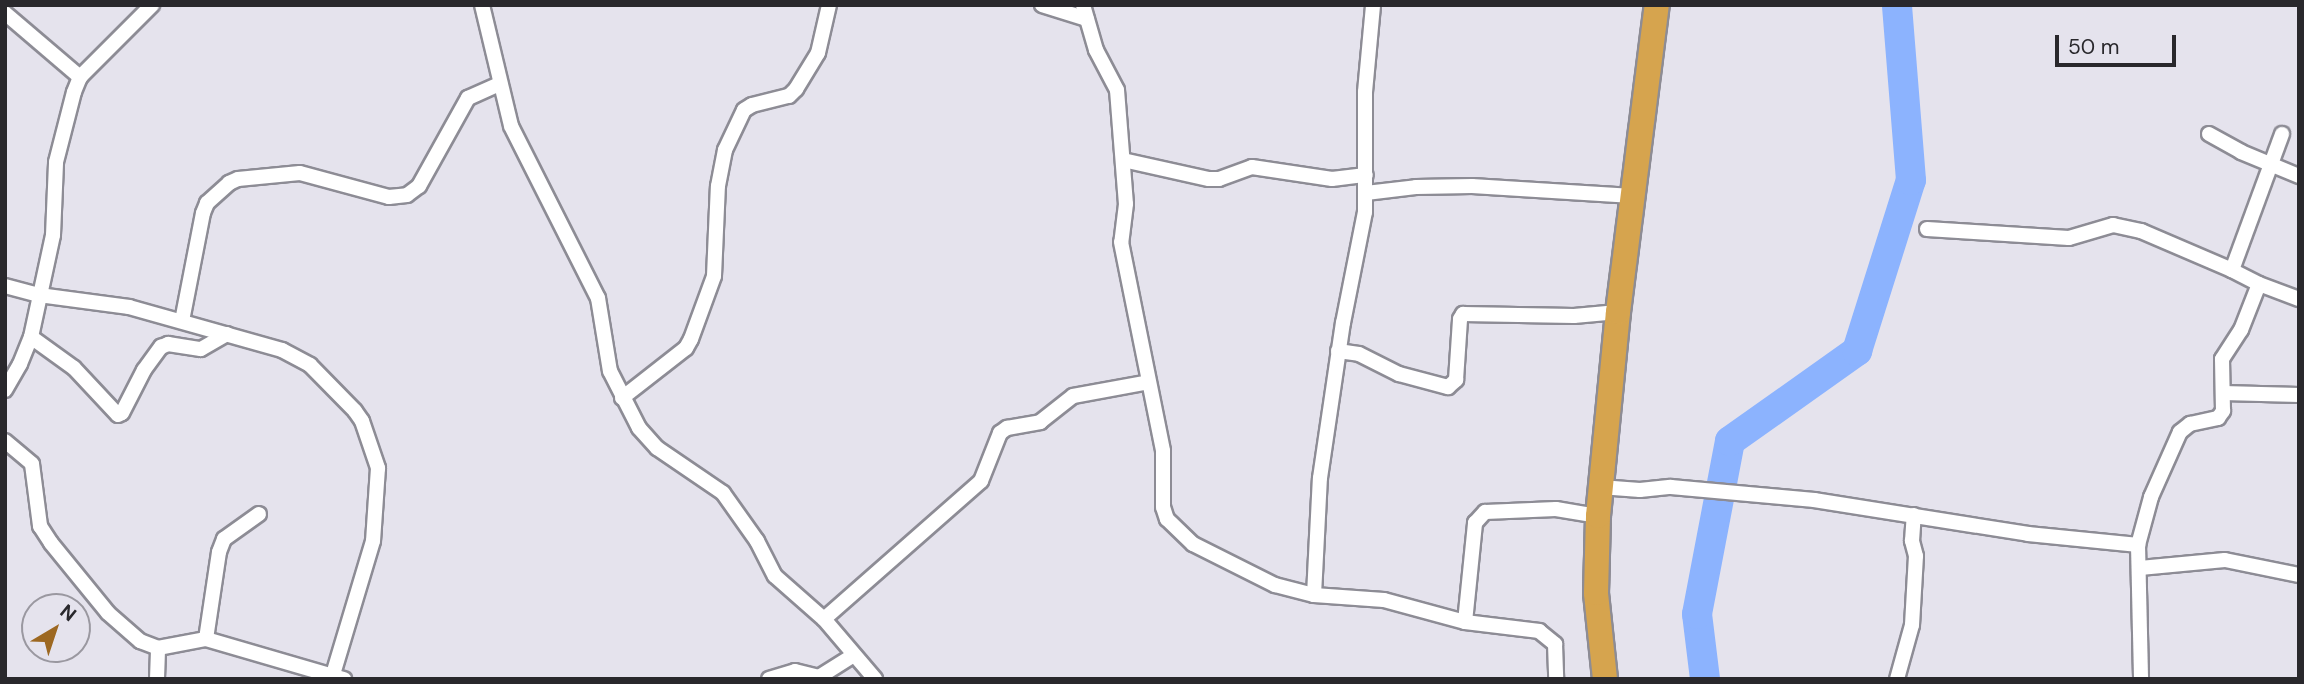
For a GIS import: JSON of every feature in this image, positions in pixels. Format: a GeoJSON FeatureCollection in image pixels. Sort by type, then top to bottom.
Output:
{"type":"FeatureCollection","features":[{"type":"Feature","properties":{"kind":"highway"},"geometry":{"type":"LineString","coordinates":[[1605,679],[1596,593],[1600,487],[1618,312],[1657,5]]}},
{"type":"Feature","properties":{"kind":"street"},"geometry":{"type":"LineString","coordinates":[[5,390],[20,365],[31,337],[52,235],[56,162],[74,92],[80,78],[152,5]]}},
{"type":"Feature","properties":{"kind":"street"},"geometry":{"type":"LineString","coordinates":[[482,5],[511,127],[598,298],[610,371],[622,398],[647,439],[723,493],[757,541],[775,576],[824,619],[875,679]]}},
{"type":"Feature","properties":{"kind":"street"},"geometry":{"type":"LineString","coordinates":[[622,398],[686,348],[691,339],[714,276],[718,186],[725,150],[744,110],[752,105],[789,96],[796,89],[818,53],[829,5]]}},
{"type":"Feature","properties":{"kind":"street"},"geometry":{"type":"LineString","coordinates":[[1042,5],[1085,12],[1096,50],[1117,90],[1126,204],[1121,242],[1163,450],[1163,507],[1167,519],[1183,537],[1203,550],[1275,585],[1314,595],[1384,600],[1465,622],[1539,631],[1555,644],[1556,679]]}},
{"type":"Feature","properties":{"kind":"street"},"geometry":{"type":"LineString","coordinates":[[1314,595],[1320,478],[1338,351],[1362,240],[1366,193],[1365,92],[1373,5]]}},
{"type":"Feature","properties":{"kind":"street"},"geometry":{"type":"LineString","coordinates":[[5,13],[80,78]]}},
{"type":"Feature","properties":{"kind":"street"},"geometry":{"type":"LineString","coordinates":[[182,321],[203,213],[207,203],[229,183],[238,179],[300,173],[388,197],[407,195],[419,186],[468,98],[499,84]]}},
{"type":"Feature","properties":{"kind":"street"},"geometry":{"type":"LineString","coordinates":[[2209,134],[2241,152],[2299,176]]}},
{"type":"Feature","properties":{"kind":"street"},"geometry":{"type":"LineString","coordinates":[[2232,270],[2282,134]]}},
{"type":"Feature","properties":{"kind":"street"},"geometry":{"type":"LineString","coordinates":[[1124,160],[1209,179],[1219,179],[1252,167],[1332,179],[1366,175]]}},
{"type":"Feature","properties":{"kind":"street"},"geometry":{"type":"LineString","coordinates":[[1366,193],[1416,187],[1472,186],[1633,196]]}},
{"type":"Feature","properties":{"kind":"street"},"geometry":{"type":"LineString","coordinates":[[1927,229],[2069,238],[2112,225],[2141,231],[2299,299]]}},
{"type":"Feature","properties":{"kind":"street"},"geometry":{"type":"LineString","coordinates":[[2141,679],[2138,545],[2151,497],[2179,432],[2190,424],[2221,415],[2222,359],[2241,330],[2259,284]]}},
{"type":"Feature","properties":{"kind":"street"},"geometry":{"type":"LineString","coordinates":[[5,286],[40,295],[129,307],[282,350],[310,365],[362,421],[377,460],[371,552],[338,676],[206,639],[158,648],[140,641],[116,621],[51,543],[40,526],[32,464],[5,442]]}},
{"type":"Feature","properties":{"kind":"street"},"geometry":{"type":"LineString","coordinates":[[1338,351],[1359,354],[1399,374],[1448,387],[1456,380],[1460,319],[1463,314],[1574,316],[1618,312]]}},
{"type":"Feature","properties":{"kind":"street"},"geometry":{"type":"LineString","coordinates":[[31,337],[74,368],[118,415],[122,414],[144,370],[161,347],[168,344],[201,349],[228,334]]}},
{"type":"Feature","properties":{"kind":"street"},"geometry":{"type":"LineString","coordinates":[[824,619],[981,481],[1000,433],[1007,428],[1040,422],[1073,396],[1149,382]]}},
{"type":"Feature","properties":{"kind":"street"},"geometry":{"type":"LineString","coordinates":[[2223,393],[2299,395]]}},
{"type":"Feature","properties":{"kind":"street"},"geometry":{"type":"LineString","coordinates":[[1600,487],[1700,489],[1814,500],[2028,534],[2138,545]]}},
{"type":"Feature","properties":{"kind":"street"},"geometry":{"type":"LineString","coordinates":[[1465,622],[1475,523],[1485,512],[1556,509],[1598,516]]}},
{"type":"Feature","properties":{"kind":"street"},"geometry":{"type":"LineString","coordinates":[[206,639],[219,552],[224,539],[259,514]]}},
{"type":"Feature","properties":{"kind":"street"},"geometry":{"type":"LineString","coordinates":[[1897,679],[1912,625],[1916,556],[1912,541],[1914,515]]}},
{"type":"Feature","properties":{"kind":"street"},"geometry":{"type":"LineString","coordinates":[[2140,568],[2225,560],[2299,575]]}},
{"type":"Feature","properties":{"kind":"street"},"geometry":{"type":"LineString","coordinates":[[157,679],[158,648]]}},
{"type":"Feature","properties":{"kind":"street"},"geometry":{"type":"LineString","coordinates":[[769,679],[795,671],[818,677],[854,655]]}},
{"type":"Feature","properties":{"kind":"waterway"},"geometry":{"type":"LineString","coordinates":[[1705,679],[1697,614],[1730,441],[1857,351],[1911,180],[1897,5]]}}]}
